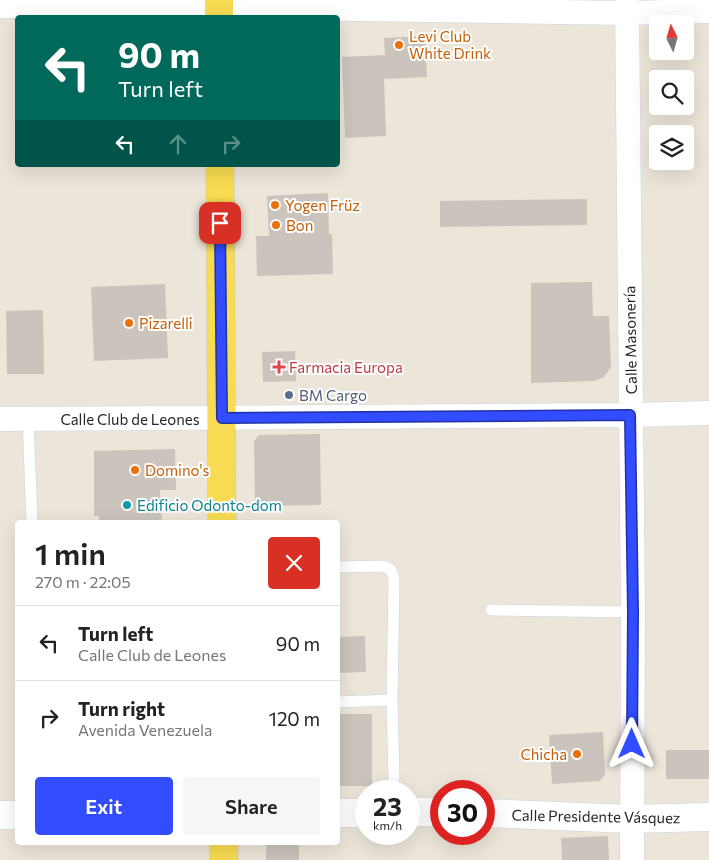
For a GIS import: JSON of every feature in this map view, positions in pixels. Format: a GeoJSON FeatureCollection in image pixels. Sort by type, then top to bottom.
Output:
{"type":"FeatureCollection","features":[{"type":"Feature","properties":{"kind":"main road"},"geometry":{"type":"LineString","coordinates":[[220,167],[222,520]]}},
{"type":"Feature","properties":{"kind":"main road"},"geometry":{"type":"LineString","coordinates":[[224,845],[224,860]]}},
{"type":"Feature","properties":{"kind":"street"},"geometry":{"type":"LineString","coordinates":[[0,6],[219,8],[627,7],[709,11]]}},
{"type":"Feature","properties":{"kind":"street","name":"Calle Masonería"},"geometry":{"type":"LineString","coordinates":[[627,7],[633,612],[632,860]]}},
{"type":"Feature","properties":{"kind":"street","name":"Calle Club de Leones"},"geometry":{"type":"LineString","coordinates":[[0,419],[709,413]]}},
{"type":"Feature","properties":{"kind":"street"},"geometry":{"type":"LineString","coordinates":[[340,813],[355,812]]}},
{"type":"Feature","properties":{"kind":"street","name":"Calle Presidente Vásquez"},"geometry":{"type":"LineString","coordinates":[[495,813],[631,819],[709,817]]}},
{"type":"Feature","properties":{"kind":"street"},"geometry":{"type":"LineString","coordinates":[[0,815],[15,815]]}},
{"type":"Feature","properties":{"kind":"lane"},"geometry":{"type":"LineString","coordinates":[[28,419],[32,520]]}},
{"type":"Feature","properties":{"kind":"lane"},"geometry":{"type":"LineString","coordinates":[[340,567],[383,566],[391,570],[394,579],[392,700],[394,778]]}},
{"type":"Feature","properties":{"kind":"lane"},"geometry":{"type":"LineString","coordinates":[[490,610],[633,612]]}},
{"type":"Feature","properties":{"kind":"lane"},"geometry":{"type":"LineString","coordinates":[[340,702],[392,700]]}},
{"type":"Feature","properties":{"kind":"building"},"geometry":{"type":"Polygon","coordinates":[[[425,36],[427,77],[384,79],[386,136],[345,138],[342,57],[385,55],[384,38],[425,36]]]}},
{"type":"Feature","properties":{"kind":"building"},"geometry":{"type":"Polygon","coordinates":[[[328,193],[329,234],[332,234],[333,274],[257,276],[256,236],[269,236],[267,196],[328,193]]]}},
{"type":"Feature","properties":{"kind":"building"},"geometry":{"type":"Polygon","coordinates":[[[587,199],[587,225],[440,227],[440,201],[587,199]]]}},
{"type":"Feature","properties":{"kind":"building"},"geometry":{"type":"Polygon","coordinates":[[[592,282],[593,316],[609,316],[611,367],[604,377],[595,381],[531,383],[531,283],[592,282]]]}},
{"type":"Feature","properties":{"kind":"building","name":"Pizarelli"},"geometry":{"type":"Polygon","coordinates":[[[165,284],[168,358],[94,361],[91,287],[165,284]]]}},
{"type":"Feature","properties":{"kind":"building"},"geometry":{"type":"Polygon","coordinates":[[[43,310],[44,374],[7,374],[6,311],[43,310]]]}},
{"type":"Feature","properties":{"kind":"building","name":"Farmacia Europa"},"geometry":{"type":"Polygon","coordinates":[[[295,351],[296,381],[263,382],[262,352],[295,351]]]}},
{"type":"Feature","properties":{"kind":"building"},"geometry":{"type":"Polygon","coordinates":[[[320,434],[321,505],[255,506],[254,441],[259,435],[320,434]]]}},
{"type":"Feature","properties":{"kind":"building","name":"Domino's"},"geometry":{"type":"Polygon","coordinates":[[[175,449],[176,490],[160,490],[162,520],[99,520],[99,516],[94,516],[94,451],[175,449]]]}},
{"type":"Feature","properties":{"kind":"building"},"geometry":{"type":"Polygon","coordinates":[[[365,636],[366,672],[340,673],[340,637],[365,636]]]}},
{"type":"Feature","properties":{"kind":"building"},"geometry":{"type":"Polygon","coordinates":[[[340,714],[372,714],[372,780],[355,780],[355,786],[340,786],[340,714]]]}},
{"type":"Feature","properties":{"kind":"building","name":"Chicha"},"geometry":{"type":"Polygon","coordinates":[[[603,732],[605,774],[600,781],[552,784],[549,735],[603,732]]]}},
{"type":"Feature","properties":{"kind":"building"},"geometry":{"type":"Polygon","coordinates":[[[666,750],[709,750],[709,779],[666,779],[666,750]]]}},
{"type":"Feature","properties":{"kind":"building"},"geometry":{"type":"Polygon","coordinates":[[[608,836],[609,860],[562,860],[561,838],[608,836]]]}},
{"type":"Feature","properties":{"kind":"building"},"geometry":{"type":"Polygon","coordinates":[[[266,845],[299,845],[299,860],[266,860],[266,845]]]}},
{"type":"Feature","properties":{"kind":"place","name":"Levi Club White Drink"},"geometry":{"type":"Point","coordinates":[399,45]}},
{"type":"Feature","properties":{"kind":"place","name":"Yogen Früz"},"geometry":{"type":"Point","coordinates":[275,205]}},
{"type":"Feature","properties":{"kind":"place","name":"Bon"},"geometry":{"type":"Point","coordinates":[276,225]}},
{"type":"Feature","properties":{"kind":"place","name":"Pizarelli"},"geometry":{"type":"Point","coordinates":[129,323]}},
{"type":"Feature","properties":{"kind":"place","name":"Farmacia Europa"},"geometry":{"type":"Point","coordinates":[279,367]}},
{"type":"Feature","properties":{"kind":"place","name":"BM Cargo"},"geometry":{"type":"Point","coordinates":[289,395]}},
{"type":"Feature","properties":{"kind":"place","name":"Domino's"},"geometry":{"type":"Point","coordinates":[135,470]}},
{"type":"Feature","properties":{"kind":"place","name":"Edificio Odonto-dom"},"geometry":{"type":"Point","coordinates":[127,505]}},
{"type":"Feature","properties":{"kind":"place","name":"Chicha"},"geometry":{"type":"Point","coordinates":[577,754]}},
{"type":"Feature","properties":{"kind":"route"},"geometry":{"type":"LineString","coordinates":[[220,223],[222,418],[630,415],[633,612],[632,744]]}}]}
